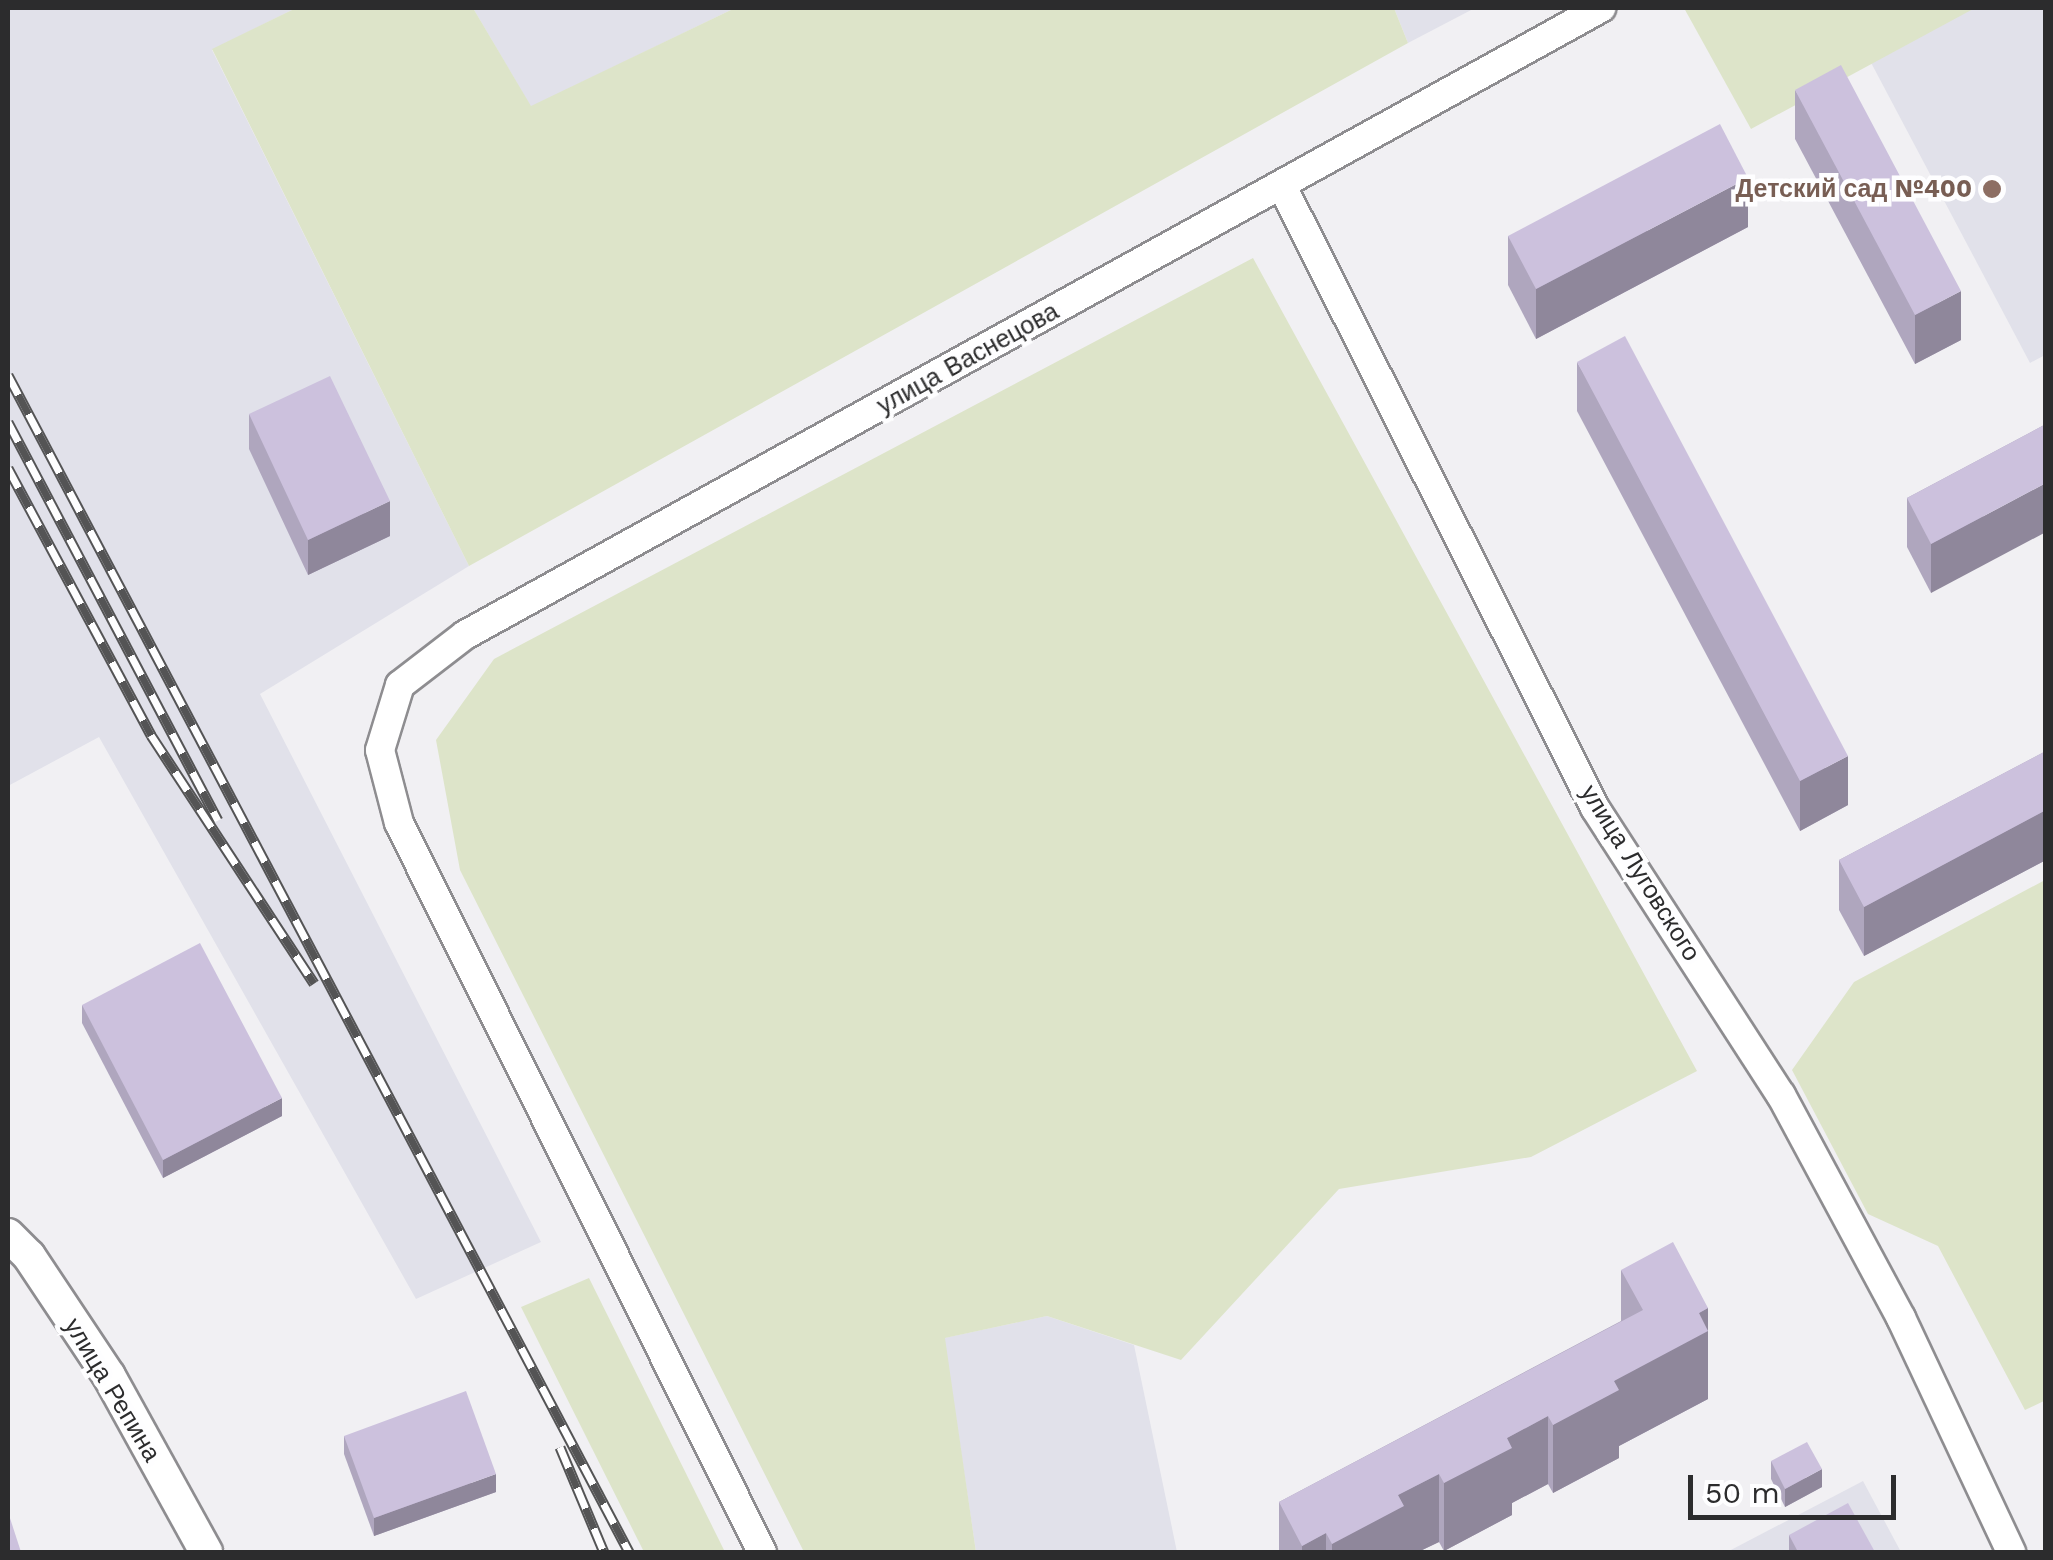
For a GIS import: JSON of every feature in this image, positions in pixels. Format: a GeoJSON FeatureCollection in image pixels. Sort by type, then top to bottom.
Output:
{"type":"FeatureCollection","features":[{"type":"Feature","properties":{"kind":"street","name":"улица Васнецова"},"geometry":{"type":"LineString","coordinates":[[762,1552],[399,823],[380,750],[400,685],[465,635],[1601,8]]}},
{"type":"Feature","properties":{"kind":"street","name":"улица Луговского"},"geometry":{"type":"LineString","coordinates":[[1282,186],[1596,808],[1781,1095],[1901,1318],[2010,1552]]}},
{"type":"Feature","properties":{"kind":"street","name":"улица Репина"},"geometry":{"type":"LineString","coordinates":[[8,1235],[29,1256],[109,1376],[206,1552]]}},
{"type":"Feature","properties":{"kind":"shaded area"},"geometry":{"type":"Polygon","coordinates":[[[8,8],[296,8],[212,50],[469,566],[260,694],[541,1242],[416,1299],[99,737],[8,786],[8,8]]]}},
{"type":"Feature","properties":{"kind":"shaded area"},"geometry":{"type":"Polygon","coordinates":[[[473,8],[735,8],[531,107],[473,8]]]}},
{"type":"Feature","properties":{"kind":"shaded area"},"geometry":{"type":"Polygon","coordinates":[[[1394,8],[1475,8],[1408,43],[1394,8]]]}},
{"type":"Feature","properties":{"kind":"shaded area","name":"Детский сад №400"},"geometry":{"type":"Polygon","coordinates":[[[1880,8],[2045,8],[2045,355],[2030,363],[1850,23],[1880,8]]]}},
{"type":"Feature","properties":{"kind":"shaded area"},"geometry":{"type":"Polygon","coordinates":[[[1047,1316],[1134,1345],[1177,1552],[976,1552],[944,1338],[1047,1316]]]}},
{"type":"Feature","properties":{"kind":"shaded area"},"geometry":{"type":"Polygon","coordinates":[[[1863,1481],[1901,1552],[1727,1552],[1863,1481]]]}},
{"type":"Feature","properties":{"kind":"green space"},"geometry":{"type":"Polygon","coordinates":[[[296,8],[473,8],[531,106],[735,8],[1394,8],[1408,43],[469,566],[212,49],[296,8]]]}},
{"type":"Feature","properties":{"kind":"green space"},"geometry":{"type":"Polygon","coordinates":[[[1684,8],[1975,8],[1751,129],[1684,8]]]}},
{"type":"Feature","properties":{"kind":"green space"},"geometry":{"type":"Polygon","coordinates":[[[1253,258],[1697,1071],[1531,1157],[1339,1189],[1181,1360],[1047,1316],[945,1338],[976,1552],[804,1552],[460,870],[436,740],[494,659],[1253,258]]]}},
{"type":"Feature","properties":{"kind":"green space"},"geometry":{"type":"Polygon","coordinates":[[[2045,880],[2046,1400],[2025,1410],[1938,1246],[1868,1214],[1792,1070],[1854,982],[2045,880]]]}},
{"type":"Feature","properties":{"kind":"green space"},"geometry":{"type":"Polygon","coordinates":[[[589,1278],[725,1552],[644,1552],[521,1307],[589,1278]]]}},
{"type":"Feature","properties":{"kind":"building"},"geometry":{"type":"Polygon","coordinates":[[[1841,65],[1961,291],[1915,315],[1795,90],[1841,65]]]}},
{"type":"Feature","properties":{"kind":"building"},"geometry":{"type":"Polygon","coordinates":[[[1720,124],[1748,178],[1536,289],[1508,236],[1720,124]]]}},
{"type":"Feature","properties":{"kind":"building"},"geometry":{"type":"Polygon","coordinates":[[[1625,336],[1848,756],[1800,781],[1577,362],[1625,336]]]}},
{"type":"Feature","properties":{"kind":"building"},"geometry":{"type":"Polygon","coordinates":[[[330,376],[390,501],[308,540],[249,414],[330,376]]]}},
{"type":"Feature","properties":{"kind":"building"},"geometry":{"type":"Polygon","coordinates":[[[2046,424],[2046,483],[1931,544],[1907,498],[2046,424]]]}},
{"type":"Feature","properties":{"kind":"building"},"geometry":{"type":"Polygon","coordinates":[[[2046,751],[2046,810],[1864,907],[1839,860],[2046,751]]]}},
{"type":"Feature","properties":{"kind":"building"},"geometry":{"type":"Polygon","coordinates":[[[200,943],[282,1098],[163,1160],[82,1005],[200,943]]]}},
{"type":"Feature","properties":{"kind":"building"},"geometry":{"type":"Polygon","coordinates":[[[1673,1242],[1708,1308],[1699,1313],[1708,1331],[1614,1381],[1619,1390],[1553,1425],[1548,1416],[1507,1438],[1512,1448],[1444,1483],[1439,1474],[1398,1495],[1404,1506],[1332,1544],[1326,1533],[1302,1546],[1279,1502],[1643,1310],[1621,1270],[1673,1242]]]}},
{"type":"Feature","properties":{"kind":"building"},"geometry":{"type":"Polygon","coordinates":[[[466,1391],[496,1474],[374,1518],[344,1436],[466,1391]]]}},
{"type":"Feature","properties":{"kind":"building"},"geometry":{"type":"Polygon","coordinates":[[[1807,1442],[1822,1469],[1785,1489],[1771,1461],[1807,1442]]]}},
{"type":"Feature","properties":{"kind":"building"},"geometry":{"type":"Polygon","coordinates":[[[1848,1503],[1875,1552],[1798,1552],[1789,1535],[1848,1503]]]}},
{"type":"Feature","properties":{"kind":"building"},"geometry":{"type":"Polygon","coordinates":[[[8,1512],[21,1552],[8,1552],[8,1512]]]}},
{"type":"Feature","properties":{"kind":"railway"},"geometry":{"type":"LineString","coordinates":[[8,375],[629,1552]]}},
{"type":"Feature","properties":{"kind":"railway"},"geometry":{"type":"LineString","coordinates":[[8,422],[218,820]]}},
{"type":"Feature","properties":{"kind":"railway"},"geometry":{"type":"LineString","coordinates":[[8,468],[151,735],[314,983]]}},
{"type":"Feature","properties":{"kind":"railway"},"geometry":{"type":"LineString","coordinates":[[560,1447],[604,1552]]}},
{"type":"Feature","properties":{"kind":"place","name":"Детский сад №400"},"geometry":{"type":"Point","coordinates":[1992,189]}}]}
